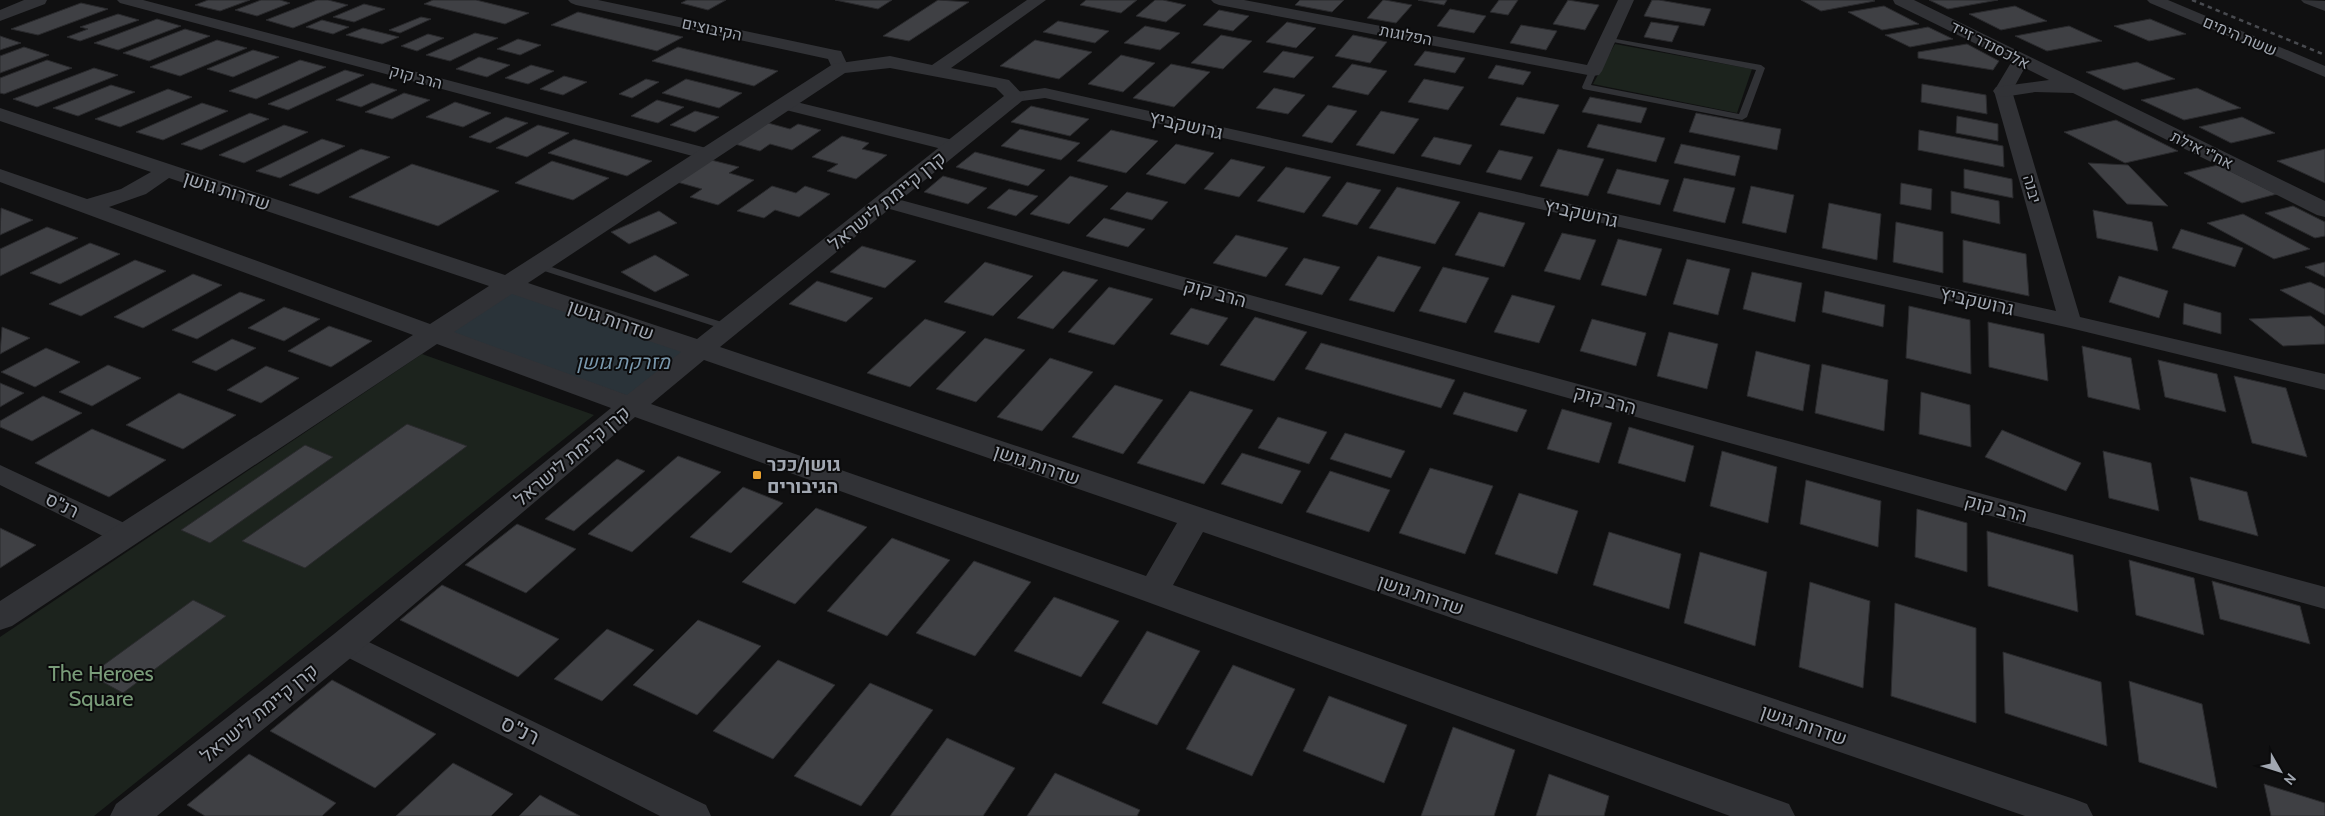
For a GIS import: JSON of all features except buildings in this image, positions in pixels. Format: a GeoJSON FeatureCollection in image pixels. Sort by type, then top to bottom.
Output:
{"type":"FeatureCollection","features":[{"type":"Feature","properties":{"kind":"street"},"geometry":{"type":"LineString","coordinates":[[0,6],[14,0]]}},
{"type":"Feature","properties":{"kind":"street"},"geometry":{"type":"LineString","coordinates":[[0,16],[39,0]]}},
{"type":"Feature","properties":{"kind":"street","name":"הרב קוק"},"geometry":{"type":"LineString","coordinates":[[125,0],[707,154]]}},
{"type":"Feature","properties":{"kind":"street","name":"הקיבוצים"},"geometry":{"type":"LineString","coordinates":[[576,0],[835,55],[840,68]]}},
{"type":"Feature","properties":{"kind":"street"},"geometry":{"type":"LineString","coordinates":[[936,70],[1038,0]]}},
{"type":"Feature","properties":{"kind":"street","name":"הפלוגות"},"geometry":{"type":"LineString","coordinates":[[1219,0],[1593,71]]}},
{"type":"Feature","properties":{"kind":"street"},"geometry":{"type":"LineString","coordinates":[[1593,71],[1626,0]]}},
{"type":"Feature","properties":{"kind":"street","name":"אלכסנדר זייד"},"geometry":{"type":"LineString","coordinates":[[1901,0],[2079,90]]}},
{"type":"Feature","properties":{"kind":"street","name":"ששת הימים"},"geometry":{"type":"LineString","coordinates":[[2155,0],[2325,72]]}},
{"type":"Feature","properties":{"kind":"street"},"geometry":{"type":"LineString","coordinates":[[2309,0],[2325,6]]}},
{"type":"Feature","properties":{"kind":"street"},"geometry":{"type":"LineString","coordinates":[[2003,91],[2021,60]]}},
{"type":"Feature","properties":{"kind":"street"},"geometry":{"type":"LineString","coordinates":[[0,617],[840,68],[890,62],[1002,84],[1015,97]]}},
{"type":"Feature","properties":{"kind":"street"},"geometry":{"type":"LineString","coordinates":[[2003,91],[2026,86],[2052,85],[2079,90]]}},
{"type":"Feature","properties":{"kind":"street","name":"אח\"י אילת"},"geometry":{"type":"LineString","coordinates":[[2079,90],[2325,210]]}},
{"type":"Feature","properties":{"kind":"street","name":"יבנה"},"geometry":{"type":"LineString","coordinates":[[2003,91],[2070,321]]}},
{"type":"Feature","properties":{"kind":"street","name":"גרושקביץ"},"geometry":{"type":"LineString","coordinates":[[1015,97],[1045,93],[2070,321],[2325,382]]}},
{"type":"Feature","properties":{"kind":"street","name":"קרן קיימת לישראל"},"geometry":{"type":"LineString","coordinates":[[129,816],[346,643],[631,406],[702,351],[1015,97]]}},
{"type":"Feature","properties":{"kind":"street"},"geometry":{"type":"LineString","coordinates":[[784,104],[954,146]]}},
{"type":"Feature","properties":{"kind":"street","name":"שדרות גושן"},"geometry":{"type":"LineString","coordinates":[[0,114],[507,284],[2074,816]]}},
{"type":"Feature","properties":{"kind":"street"},"geometry":{"type":"LineString","coordinates":[[86,206],[136,191],[154,181],[165,170]]}},
{"type":"Feature","properties":{"kind":"street"},"geometry":{"type":"LineString","coordinates":[[0,175],[631,406],[1153,591],[1776,816]]}},
{"type":"Feature","properties":{"kind":"street","name":"הרב קוק"},"geometry":{"type":"LineString","coordinates":[[886,202],[2325,598]]}},
{"type":"Feature","properties":{"kind":"street","name":"רנ\"ס"},"geometry":{"type":"LineString","coordinates":[[0,474],[125,535]]}},
{"type":"Feature","properties":{"kind":"street"},"geometry":{"type":"LineString","coordinates":[[1153,591],[1195,519]]}},
{"type":"Feature","properties":{"kind":"street","name":"רנ\"ס"},"geometry":{"type":"LineString","coordinates":[[346,643],[694,816]]}},
{"type":"Feature","properties":{"kind":"street"},"geometry":{"type":"LineString","coordinates":[[1974,782],[2008,816]]}},
{"type":"Feature","properties":{"kind":"lane"},"geometry":{"type":"LineString","coordinates":[[1593,71],[1586,87],[1742,117],[1761,68],[1608,39]]}},
{"type":"Feature","properties":{"kind":"lane"},"geometry":{"type":"LineString","coordinates":[[536,265],[730,328]]}},
{"type":"Feature","properties":{"kind":"green space"},"geometry":{"type":"Polygon","coordinates":[[[1615,44],[1752,69],[1737,113],[1593,84],[1615,44]]]}},
{"type":"Feature","properties":{"kind":"green space","name":"The Heroes Square"},"geometry":{"type":"Polygon","coordinates":[[[422,354],[594,415],[94,816],[0,816],[0,637],[422,354]]]}},
{"type":"Feature","properties":{"kind":"water","name":"מזרקת גושן"},"geometry":{"type":"Polygon","coordinates":[[[507,289],[690,352],[631,397],[446,331],[507,289]]]}},
{"type":"Feature","properties":{"kind":"railway"},"geometry":{"type":"LineString","coordinates":[[2192,0],[2325,55]]}},
{"type":"Feature","properties":{"kind":"place","name":"גושן/ככר הגיבורים"},"geometry":{"type":"Point","coordinates":[757,475]}}]}
